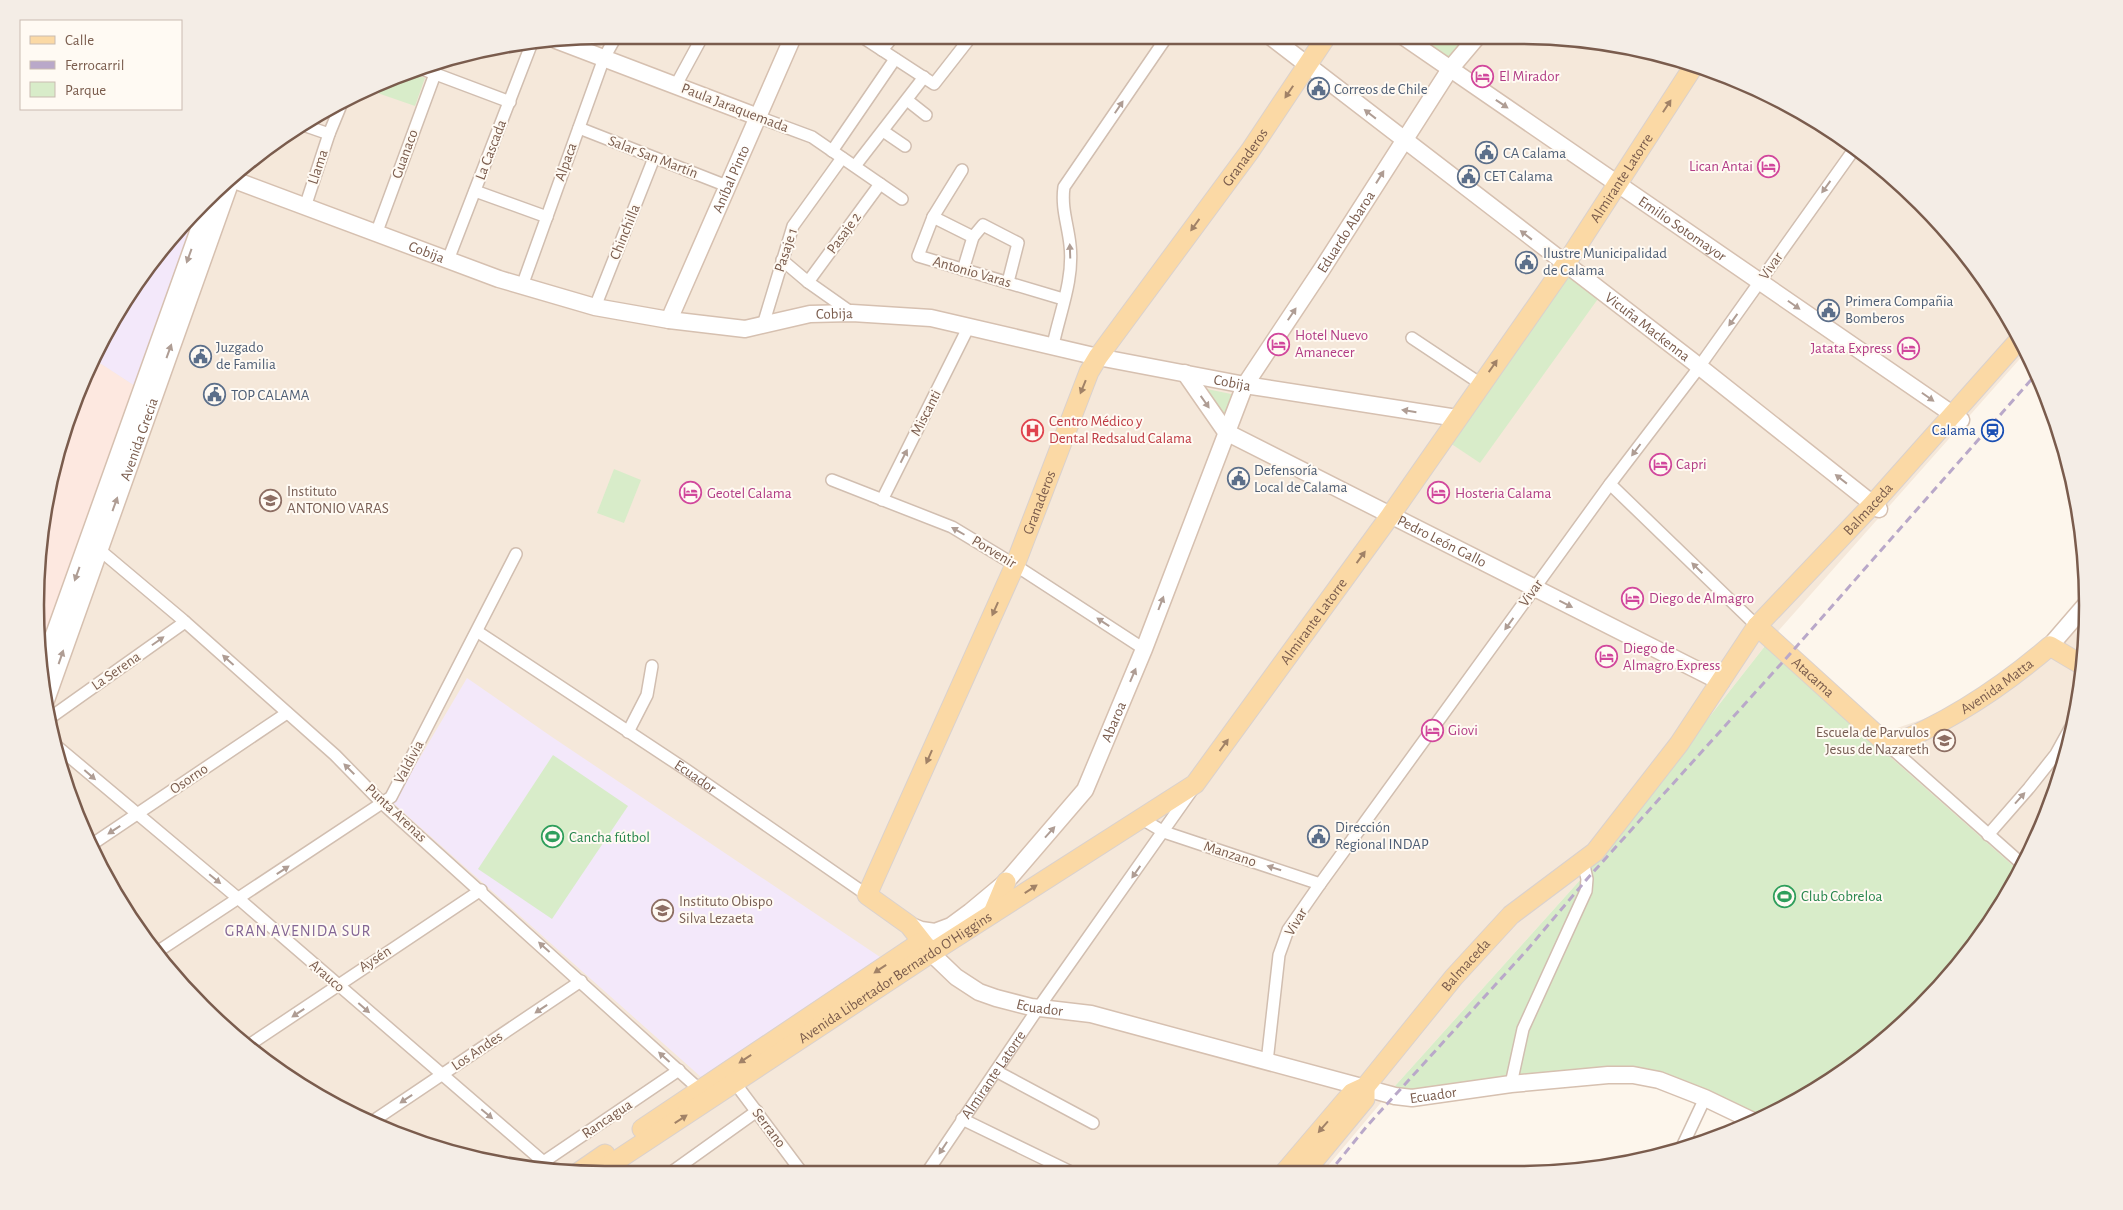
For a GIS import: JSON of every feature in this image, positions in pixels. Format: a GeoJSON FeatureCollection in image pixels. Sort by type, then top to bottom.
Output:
{"type":"FeatureCollection","features":[{"type":"Feature","properties":{"kind":"main road","name":"Aníbal Pinto"},"geometry":{"type":"LineString","coordinates":[[669,320],[790,44]]}},
{"type":"Feature","properties":{"kind":"main road","name":"Vicuña Mackenna"},"geometry":{"type":"LineString","coordinates":[[1280,44],[1699,367],[1876,507]]}},
{"type":"Feature","properties":{"kind":"main road","name":"Granaderos"},"geometry":{"type":"LineString","coordinates":[[867,894],[1015,565],[1086,381],[1098,357],[1250,151],[1322,44]]}},
{"type":"Feature","properties":{"kind":"main road","name":"Emilio Sotomayor"},"geometry":{"type":"LineString","coordinates":[[1414,44],[1957,417]]}},
{"type":"Feature","properties":{"kind":"main road","name":"Eduardo Abaroa"},"geometry":{"type":"LineString","coordinates":[[1226,432],[1245,385],[1450,69],[1470,44]]}},
{"type":"Feature","properties":{"kind":"main road","name":"Paula Jaraquemada"},"geometry":{"type":"LineString","coordinates":[[569,45],[758,117]]}},
{"type":"Feature","properties":{"kind":"main road","name":"Almirante Latorre"},"geometry":{"type":"LineString","coordinates":[[1196,784],[1390,516],[1480,384],[1565,265],[1690,72]]}},
{"type":"Feature","properties":{"kind":"main road","name":"Cobija"},"geometry":{"type":"LineString","coordinates":[[239,180],[448,260],[522,286],[595,307],[669,320],[745,329],[810,314],[852,313],[931,318],[1098,357],[1245,385],[1457,418]]}},
{"type":"Feature","properties":{"kind":"main road","name":"Avenida Grecia"},"geometry":{"type":"LineString","coordinates":[[47,657],[94,545],[225,192]]}},
{"type":"Feature","properties":{"kind":"main road","name":"Avenida Grecia"},"geometry":{"type":"LineString","coordinates":[[50,686],[94,545],[206,210]]}},
{"type":"Feature","properties":{"kind":"main road","name":"Balmaceda"},"geometry":{"type":"LineString","coordinates":[[1957,417],[2015,345]]}},
{"type":"Feature","properties":{"kind":"main road","name":"Balmaceda"},"geometry":{"type":"LineString","coordinates":[[1290,1166],[1352,1093],[1365,1088],[1454,977],[1505,920],[1595,852],[1678,744],[1721,682],[1762,629],[2019,353]]}},
{"type":"Feature","properties":{"kind":"main road","name":"Pedro León Gallo"},"geometry":{"type":"LineString","coordinates":[[1185,373],[1226,432],[1721,682]]}},
{"type":"Feature","properties":{"kind":"main road","name":"Abaroa"},"geometry":{"type":"LineString","coordinates":[[908,925],[928,932],[943,930],[970,912],[1006,882],[1085,790],[1144,649],[1226,432]]}},
{"type":"Feature","properties":{"kind":"main road","name":"Avenida Matta"},"geometry":{"type":"LineString","coordinates":[[1889,746],[1937,725],[1993,691],[2050,646],[2079,613]]}},
{"type":"Feature","properties":{"kind":"main road","name":"Atacama"},"geometry":{"type":"LineString","coordinates":[[1762,629],[1889,746]]}},
{"type":"Feature","properties":{"kind":"main road"},"geometry":{"type":"LineString","coordinates":[[2050,646],[2076,662]]}},
{"type":"Feature","properties":{"kind":"main road","name":"Avenida Libertador Bernardo O'Higgins"},"geometry":{"type":"LineString","coordinates":[[588,1166],[700,1090],[926,947],[993,913],[1196,784]]}},
{"type":"Feature","properties":{"kind":"main road"},"geometry":{"type":"LineString","coordinates":[[993,913],[1006,882]]}},
{"type":"Feature","properties":{"kind":"main road","name":"Ecuador"},"geometry":{"type":"LineString","coordinates":[[867,894],[908,925],[926,947],[956,977],[979,992],[1039,1007],[1091,1014],[1395,1096],[1412,1098],[1511,1084],[1608,1075],[1633,1075],[1659,1080],[1705,1098],[1746,1117]]}},
{"type":"Feature","properties":{"kind":"main road","name":"Avenida Libertador Bernardo O'Higgins"},"geometry":{"type":"LineString","coordinates":[[608,1166],[735,1083],[926,947]]}},
{"type":"Feature","properties":{"kind":"main road","name":"Balmaceda"},"geometry":{"type":"LineString","coordinates":[[1310,1166],[1365,1099],[1365,1088]]}},
{"type":"Feature","properties":{"kind":"street","name":"Alpaca"},"geometry":{"type":"LineString","coordinates":[[522,286],[604,58],[612,44]]}},
{"type":"Feature","properties":{"kind":"street"},"geometry":{"type":"LineString","coordinates":[[676,85],[698,44]]}},
{"type":"Feature","properties":{"kind":"street"},"geometry":{"type":"LineString","coordinates":[[873,44],[934,84],[961,44]]}},
{"type":"Feature","properties":{"kind":"street"},"geometry":{"type":"LineString","coordinates":[[882,50],[887,44]]}},
{"type":"Feature","properties":{"kind":"street"},"geometry":{"type":"LineString","coordinates":[[1052,345],[1070,278],[1070,245],[1062,202],[1064,188],[1162,44]]}},
{"type":"Feature","properties":{"kind":"street","name":"La Cascada"},"geometry":{"type":"LineString","coordinates":[[448,260],[530,49]]}},
{"type":"Feature","properties":{"kind":"street","name":"Pasaje 1"},"geometry":{"type":"LineString","coordinates":[[763,325],[792,226],[895,60]]}},
{"type":"Feature","properties":{"kind":"street"},"geometry":{"type":"LineString","coordinates":[[430,72],[510,102]]}},
{"type":"Feature","properties":{"kind":"street","name":"Guanaco"},"geometry":{"type":"LineString","coordinates":[[376,234],[435,74]]}},
{"type":"Feature","properties":{"kind":"street"},"geometry":{"type":"LineString","coordinates":[[856,166],[924,77]]}},
{"type":"Feature","properties":{"kind":"street"},"geometry":{"type":"LineString","coordinates":[[907,100],[926,115]]}},
{"type":"Feature","properties":{"kind":"street","name":"Llama"},"geometry":{"type":"LineString","coordinates":[[305,207],[338,112]]}},
{"type":"Feature","properties":{"kind":"street","name":"Paula Jaraquemada"},"geometry":{"type":"LineString","coordinates":[[758,117],[812,137],[902,198]]}},
{"type":"Feature","properties":{"kind":"street"},"geometry":{"type":"LineString","coordinates":[[311,127],[329,134]]}},
{"type":"Feature","properties":{"kind":"street","name":"Salar San Martín"},"geometry":{"type":"LineString","coordinates":[[579,128],[727,186]]}},
{"type":"Feature","properties":{"kind":"street"},"geometry":{"type":"LineString","coordinates":[[883,131],[905,146]]}},
{"type":"Feature","properties":{"kind":"street","name":"Vivar"},"geometry":{"type":"LineString","coordinates":[[1267,1062],[1279,955],[1288,930],[1534,588],[1699,367],[1851,153]]}},
{"type":"Feature","properties":{"kind":"street","name":"Chinchilla"},"geometry":{"type":"LineString","coordinates":[[595,307],[654,158]]}},
{"type":"Feature","properties":{"kind":"street","name":"Antonio Varas"},"geometry":{"type":"LineString","coordinates":[[962,170],[934,217],[918,256],[1064,299]]}},
{"type":"Feature","properties":{"kind":"street","name":"Pasaje 2"},"geometry":{"type":"LineString","coordinates":[[808,282],[880,184]]}},
{"type":"Feature","properties":{"kind":"street"},"geometry":{"type":"LineString","coordinates":[[475,191],[547,217]]}},
{"type":"Feature","properties":{"kind":"street"},"geometry":{"type":"LineString","coordinates":[[934,217],[973,236]]}},
{"type":"Feature","properties":{"kind":"street"},"geometry":{"type":"LineString","coordinates":[[963,270],[973,236],[984,225],[1018,243],[1008,282]]}},
{"type":"Feature","properties":{"kind":"street"},"geometry":{"type":"LineString","coordinates":[[782,260],[808,282],[852,313]]}},
{"type":"Feature","properties":{"kind":"street","name":"Miscanti"},"geometry":{"type":"LineString","coordinates":[[882,500],[969,326]]}},
{"type":"Feature","properties":{"kind":"street"},"geometry":{"type":"LineString","coordinates":[[1412,338],[1480,384]]}},
{"type":"Feature","properties":{"kind":"street","name":"Porvenir"},"geometry":{"type":"LineString","coordinates":[[832,480],[952,527],[1015,565],[1144,649]]}},
{"type":"Feature","properties":{"kind":"street","name":"Atacama"},"geometry":{"type":"LineString","coordinates":[[1610,484],[1762,629]]}},
{"type":"Feature","properties":{"kind":"street","name":"Punta Arenas"},"geometry":{"type":"LineString","coordinates":[[94,545],[185,622],[335,755],[383,804],[481,890],[700,1090]]}},
{"type":"Feature","properties":{"kind":"street","name":"Valdivia"},"geometry":{"type":"LineString","coordinates":[[162,949],[391,797],[478,632],[516,554]]}},
{"type":"Feature","properties":{"kind":"street","name":"La Serena"},"geometry":{"type":"LineString","coordinates":[[55,714],[185,622]]}},
{"type":"Feature","properties":{"kind":"street","name":"Ecuador"},"geometry":{"type":"LineString","coordinates":[[478,632],[867,894]]}},
{"type":"Feature","properties":{"kind":"street"},"geometry":{"type":"LineString","coordinates":[[628,732],[648,695],[652,666]]}},
{"type":"Feature","properties":{"kind":"street","name":"Osorno"},"geometry":{"type":"LineString","coordinates":[[96,841],[287,713]]}},
{"type":"Feature","properties":{"kind":"street"},"geometry":{"type":"LineString","coordinates":[[1988,835],[2029,788],[2061,745]]}},
{"type":"Feature","properties":{"kind":"street","name":"Atacama"},"geometry":{"type":"LineString","coordinates":[[1889,746],[2017,860]]}},
{"type":"Feature","properties":{"kind":"street","name":"Arauco"},"geometry":{"type":"LineString","coordinates":[[64,752],[136,815],[239,899],[442,1075],[536,1161]]}},
{"type":"Feature","properties":{"kind":"street","name":"Almirante Latorre"},"geometry":{"type":"LineString","coordinates":[[931,1166],[1039,1007],[1196,784]]}},
{"type":"Feature","properties":{"kind":"street","name":"Manzano"},"geometry":{"type":"LineString","coordinates":[[1142,819],[1164,832],[1320,884]]}},
{"type":"Feature","properties":{"kind":"street"},"geometry":{"type":"LineString","coordinates":[[1511,1084],[1523,1029],[1586,891],[1587,879],[1583,861]]}},
{"type":"Feature","properties":{"kind":"street","name":"Aysén"},"geometry":{"type":"LineString","coordinates":[[253,1042],[481,890]]}},
{"type":"Feature","properties":{"kind":"street","name":"Los Andes"},"geometry":{"type":"LineString","coordinates":[[378,1118],[581,981]]}},
{"type":"Feature","properties":{"kind":"street","name":"Rancagua"},"geometry":{"type":"LineString","coordinates":[[544,1162],[679,1070]]}},
{"type":"Feature","properties":{"kind":"street"},"geometry":{"type":"LineString","coordinates":[[996,1071],[1093,1123]]}},
{"type":"Feature","properties":{"kind":"street","name":"Serrano"},"geometry":{"type":"LineString","coordinates":[[735,1083],[797,1166]]}},
{"type":"Feature","properties":{"kind":"street"},"geometry":{"type":"LineString","coordinates":[[1684,1140],[1705,1098]]}},
{"type":"Feature","properties":{"kind":"street"},"geometry":{"type":"LineString","coordinates":[[680,1166],[757,1111]]}},
{"type":"Feature","properties":{"kind":"street"},"geometry":{"type":"LineString","coordinates":[[962,1119],[1059,1166]]}},
{"type":"Feature","properties":{"kind":"shaded area"},"geometry":{"type":"Polygon","coordinates":[[[568,45],[1555,45],[1627,55],[1663,63],[1698,74],[1733,86],[1766,102],[1830,138],[1888,183],[1940,235],[1985,293],[2021,357],[1765,646],[1590,869],[1395,1086],[1328,1166],[605,1166],[568,1165],[532,1161],[460,1147],[390,1124],[324,1091],[293,1072],[235,1027],[208,1002],[183,975],[138,917],[119,886],[86,820],[63,750],[55,714],[45,642],[44,605],[45,568],[55,496],[63,460],[86,390],[119,324],[138,293],[183,235],[208,208],[263,160],[293,138],[324,119],[390,86],[460,63],[532,49],[568,45]]]}},
{"type":"Feature","properties":{"kind":"shaded area"},"geometry":{"type":"Polygon","coordinates":[[[195,223],[135,386],[99,363],[119,324],[138,293],[160,263],[195,223]]]}},
{"type":"Feature","properties":{"kind":"shaded area"},"geometry":{"type":"Polygon","coordinates":[[[99,363],[135,386],[45,642],[45,568],[49,532],[63,460],[86,390],[99,363]]]}},
{"type":"Feature","properties":{"kind":"shaded area"},"geometry":{"type":"Polygon","coordinates":[[[2079,601],[2078,642],[2074,678],[2060,750],[2037,820],[2014,867],[1868,738],[1932,716],[2000,677],[2044,642],[2079,601]]]}},
{"type":"Feature","properties":{"kind":"shaded area","name":"Instituto Obispo Silva Lezaeta"},"geometry":{"type":"Polygon","coordinates":[[[467,678],[880,957],[701,1077],[393,803],[467,678]]]}},
{"type":"Feature","properties":{"kind":"green space"},"geometry":{"type":"Polygon","coordinates":[[[1423,44],[1464,44],[1452,59],[1444,58],[1423,44]]]}},
{"type":"Feature","properties":{"kind":"green space"},"geometry":{"type":"Polygon","coordinates":[[[420,76],[425,78],[415,106],[376,93],[420,76]]]}},
{"type":"Feature","properties":{"kind":"green space"},"geometry":{"type":"Polygon","coordinates":[[[1566,270],[1600,296],[1480,463],[1447,441],[1566,270]]]}},
{"type":"Feature","properties":{"kind":"green space"},"geometry":{"type":"Polygon","coordinates":[[[1207,389],[1236,395],[1225,419],[1207,389]]]}},
{"type":"Feature","properties":{"kind":"green space"},"geometry":{"type":"Polygon","coordinates":[[[614,469],[641,480],[624,523],[597,513],[614,469]]]}},
{"type":"Feature","properties":{"kind":"green space","name":"Club Cobreloa"},"geometry":{"type":"Polygon","coordinates":[[[1765,646],[2014,867],[1985,917],[1940,975],[1915,1002],[1888,1027],[1830,1072],[1799,1091],[1748,1117],[1655,1075],[1408,1092],[1395,1086],[1590,869],[1765,646]]]}},
{"type":"Feature","properties":{"kind":"green space","name":"Cancha fútbol"},"geometry":{"type":"Polygon","coordinates":[[[553,755],[628,806],[552,919],[478,869],[553,755]]]}},
{"type":"Feature","properties":{"kind":"railway"},"geometry":{"type":"LineString","coordinates":[[1334,1166],[1367,1126],[1527,950],[1587,879],[1789,655],[2032,379]]}},
{"type":"Feature","properties":{"kind":"place","name":"El Mirador"},"geometry":{"type":"Point","coordinates":[1483,76]}},
{"type":"Feature","properties":{"kind":"place","name":"Correos de Chile"},"geometry":{"type":"Point","coordinates":[1318,89]}},
{"type":"Feature","properties":{"kind":"place","name":"CA Calama"},"geometry":{"type":"Point","coordinates":[1487,153]}},
{"type":"Feature","properties":{"kind":"place","name":"Lican Antai"},"geometry":{"type":"Point","coordinates":[1769,166]}},
{"type":"Feature","properties":{"kind":"place","name":"CET Calama"},"geometry":{"type":"Point","coordinates":[1468,176]}},
{"type":"Feature","properties":{"kind":"place","name":"Ilustre Municipalidad de Calama"},"geometry":{"type":"Point","coordinates":[1527,262]}},
{"type":"Feature","properties":{"kind":"place","name":"Primera Compañia Bomberos"},"geometry":{"type":"Point","coordinates":[1829,310]}},
{"type":"Feature","properties":{"kind":"place","name":"Hotel Nuevo Amanecer"},"geometry":{"type":"Point","coordinates":[1279,344]}},
{"type":"Feature","properties":{"kind":"place","name":"Jatata Express"},"geometry":{"type":"Point","coordinates":[1908,348]}},
{"type":"Feature","properties":{"kind":"place","name":"Juzgado de Familia"},"geometry":{"type":"Point","coordinates":[200,356]}},
{"type":"Feature","properties":{"kind":"place","name":"TOP CALAMA"},"geometry":{"type":"Point","coordinates":[215,395]}},
{"type":"Feature","properties":{"kind":"place","name":"Centro Médico y Dental Redsalud Calama"},"geometry":{"type":"Point","coordinates":[1033,430]}},
{"type":"Feature","properties":{"kind":"place","name":"Calama"},"geometry":{"type":"Point","coordinates":[1992,430]}},
{"type":"Feature","properties":{"kind":"place","name":"Capri"},"geometry":{"type":"Point","coordinates":[1660,464]}},
{"type":"Feature","properties":{"kind":"place","name":"Defensoría Local de Calama"},"geometry":{"type":"Point","coordinates":[1238,479]}},
{"type":"Feature","properties":{"kind":"place","name":"Geotel Calama"},"geometry":{"type":"Point","coordinates":[691,493]}},
{"type":"Feature","properties":{"kind":"place","name":"Hosteria Calama"},"geometry":{"type":"Point","coordinates":[1439,493]}},
{"type":"Feature","properties":{"kind":"place","name":"Instituto ANTONIO VARAS"},"geometry":{"type":"Point","coordinates":[271,500]}},
{"type":"Feature","properties":{"kind":"place","name":"Diego de Almagro"},"geometry":{"type":"Point","coordinates":[1633,598]}},
{"type":"Feature","properties":{"kind":"place","name":"Diego de Almagro Express"},"geometry":{"type":"Point","coordinates":[1607,657]}},
{"type":"Feature","properties":{"kind":"place","name":"Giovi"},"geometry":{"type":"Point","coordinates":[1432,730]}},
{"type":"Feature","properties":{"kind":"place","name":"Escuela de Parvulos Jesus de Nazareth"},"geometry":{"type":"Point","coordinates":[1945,741]}},
{"type":"Feature","properties":{"kind":"place","name":"Dirección Regional INDAP"},"geometry":{"type":"Point","coordinates":[1319,836]}},
{"type":"Feature","properties":{"kind":"place","name":"Cancha fútbol"},"geometry":{"type":"Point","coordinates":[553,837]}},
{"type":"Feature","properties":{"kind":"place","name":"Club Cobreloa"},"geometry":{"type":"Point","coordinates":[1785,896]}},
{"type":"Feature","properties":{"kind":"place","name":"Instituto Obispo Silva Lezaeta"},"geometry":{"type":"Point","coordinates":[663,910]}},
{"type":"Feature","properties":{"kind":"district","name":"GRAN AVENIDA SUR"},"geometry":{"type":"Point","coordinates":[298,931]}}]}
